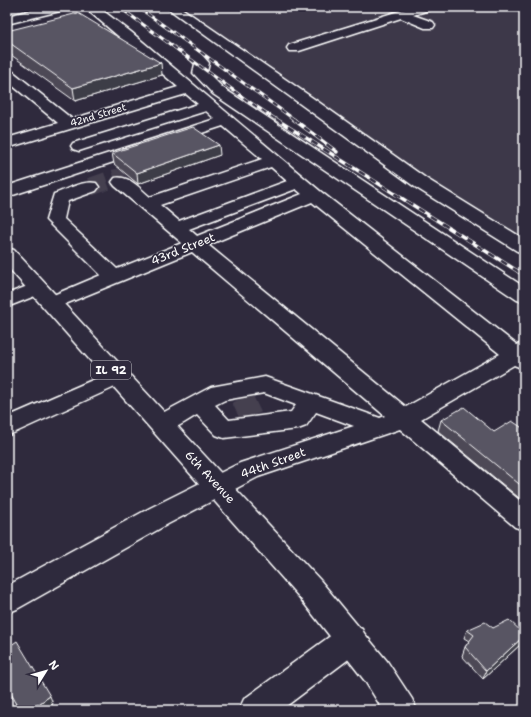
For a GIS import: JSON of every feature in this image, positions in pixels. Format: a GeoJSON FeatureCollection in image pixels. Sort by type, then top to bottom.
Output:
{"type":"FeatureCollection","features":[{"type":"Feature","properties":{"kind":"street"},"geometry":{"type":"LineString","coordinates":[[10,17],[60,7]]}},
{"type":"Feature","properties":{"kind":"street"},"geometry":{"type":"LineString","coordinates":[[128,7],[196,57],[202,63],[200,73],[218,91],[423,230],[524,296]]}},
{"type":"Feature","properties":{"kind":"street"},"geometry":{"type":"LineString","coordinates":[[172,7],[312,104],[421,183],[524,247]]}},
{"type":"Feature","properties":{"kind":"street"},"geometry":{"type":"LineString","coordinates":[[294,48],[425,7]]}},
{"type":"Feature","properties":{"kind":"street"},"geometry":{"type":"LineString","coordinates":[[92,13],[189,88],[314,195],[521,356]]}},
{"type":"Feature","properties":{"kind":"street"},"geometry":{"type":"LineString","coordinates":[[401,14],[429,25]]}},
{"type":"Feature","properties":{"kind":"street"},"geometry":{"type":"LineString","coordinates":[[10,17],[27,27]]}},
{"type":"Feature","properties":{"kind":"street"},"geometry":{"type":"LineString","coordinates":[[9,78],[63,126],[79,146],[96,162]]}},
{"type":"Feature","properties":{"kind":"street","name":"42nd Street"},"geometry":{"type":"LineString","coordinates":[[7,143],[189,88]]}},
{"type":"Feature","properties":{"kind":"street"},"geometry":{"type":"LineString","coordinates":[[79,146],[209,105]]}},
{"type":"Feature","properties":{"kind":"street"},"geometry":{"type":"LineString","coordinates":[[7,192],[226,120]]}},
{"type":"Feature","properties":{"kind":"street"},"geometry":{"type":"LineString","coordinates":[[147,204],[274,160]]}},
{"type":"Feature","properties":{"kind":"street"},"geometry":{"type":"LineString","coordinates":[[121,182],[524,519]]}},
{"type":"Feature","properties":{"kind":"street"},"geometry":{"type":"LineString","coordinates":[[176,228],[299,182]]}},
{"type":"Feature","properties":{"kind":"street"},"geometry":{"type":"LineString","coordinates":[[90,187],[60,198],[54,220],[114,277]]}},
{"type":"Feature","properties":{"kind":"street","name":"43rd Street"},"geometry":{"type":"LineString","coordinates":[[7,300],[44,296],[114,277],[314,195]]}},
{"type":"Feature","properties":{"kind":"street","name":"6th Avenue"},"geometry":{"type":"LineString","coordinates":[[7,254],[218,485],[310,589],[376,671],[401,710]]}},
{"type":"Feature","properties":{"kind":"street","name":"44th Street"},"geometry":{"type":"LineString","coordinates":[[7,600],[218,485],[249,470],[403,419],[521,356]]}},
{"type":"Feature","properties":{"kind":"street"},"geometry":{"type":"LineString","coordinates":[[7,427],[118,377]]}},
{"type":"Feature","properties":{"kind":"street"},"geometry":{"type":"LineString","coordinates":[[200,404],[224,429],[247,407],[265,385],[305,411]]}},
{"type":"Feature","properties":{"kind":"street"},"geometry":{"type":"LineString","coordinates":[[161,424],[219,393],[247,407],[305,411],[381,427]]}},
{"type":"Feature","properties":{"kind":"street"},"geometry":{"type":"LineString","coordinates":[[302,452],[305,411]]}},
{"type":"Feature","properties":{"kind":"street"},"geometry":{"type":"LineString","coordinates":[[255,710],[351,640]]}},
{"type":"Feature","properties":{"kind":"shaded area"},"geometry":{"type":"Polygon","coordinates":[[[181,7],[524,7],[524,240],[460,201],[181,7]]]}},
{"type":"Feature","properties":{"kind":"building"},"geometry":{"type":"Polygon","coordinates":[[[78,13],[161,63],[73,88],[7,41],[7,31],[78,13]]]}},
{"type":"Feature","properties":{"kind":"building"},"geometry":{"type":"Polygon","coordinates":[[[193,127],[219,145],[137,173],[112,153],[193,127]]]}},
{"type":"Feature","properties":{"kind":"building"},"geometry":{"type":"Polygon","coordinates":[[[464,407],[494,432],[512,421],[524,429],[524,488],[441,420],[464,407]]]}},
{"type":"Feature","properties":{"kind":"building"},"geometry":{"type":"Polygon","coordinates":[[[509,620],[524,634],[524,636],[486,671],[465,647],[474,635],[467,630],[485,622],[493,628],[509,620]]]}},
{"type":"Feature","properties":{"kind":"building"},"geometry":{"type":"Polygon","coordinates":[[[17,641],[50,696],[30,710],[20,710],[7,686],[7,648],[17,641]]]}},
{"type":"Feature","properties":{"kind":"tunnel"},"geometry":{"type":"LineString","coordinates":[[90,187],[116,178],[121,182]]}},
{"type":"Feature","properties":{"kind":"tunnel"},"geometry":{"type":"LineString","coordinates":[[242,398],[251,417]]}},
{"type":"Feature","properties":{"kind":"railway"},"geometry":{"type":"LineString","coordinates":[[119,7],[248,101],[277,120]]}},
{"type":"Feature","properties":{"kind":"railway"},"geometry":{"type":"LineString","coordinates":[[138,7],[295,120]]}},
{"type":"Feature","properties":{"kind":"railway"},"geometry":{"type":"LineString","coordinates":[[276,119],[519,272]]}},
{"type":"Feature","properties":{"kind":"railway"},"geometry":{"type":"LineString","coordinates":[[293,119],[337,152]]}},
{"type":"Feature","properties":{"kind":"railway"},"geometry":{"type":"LineString","coordinates":[[518,271],[524,275]]}}]}
